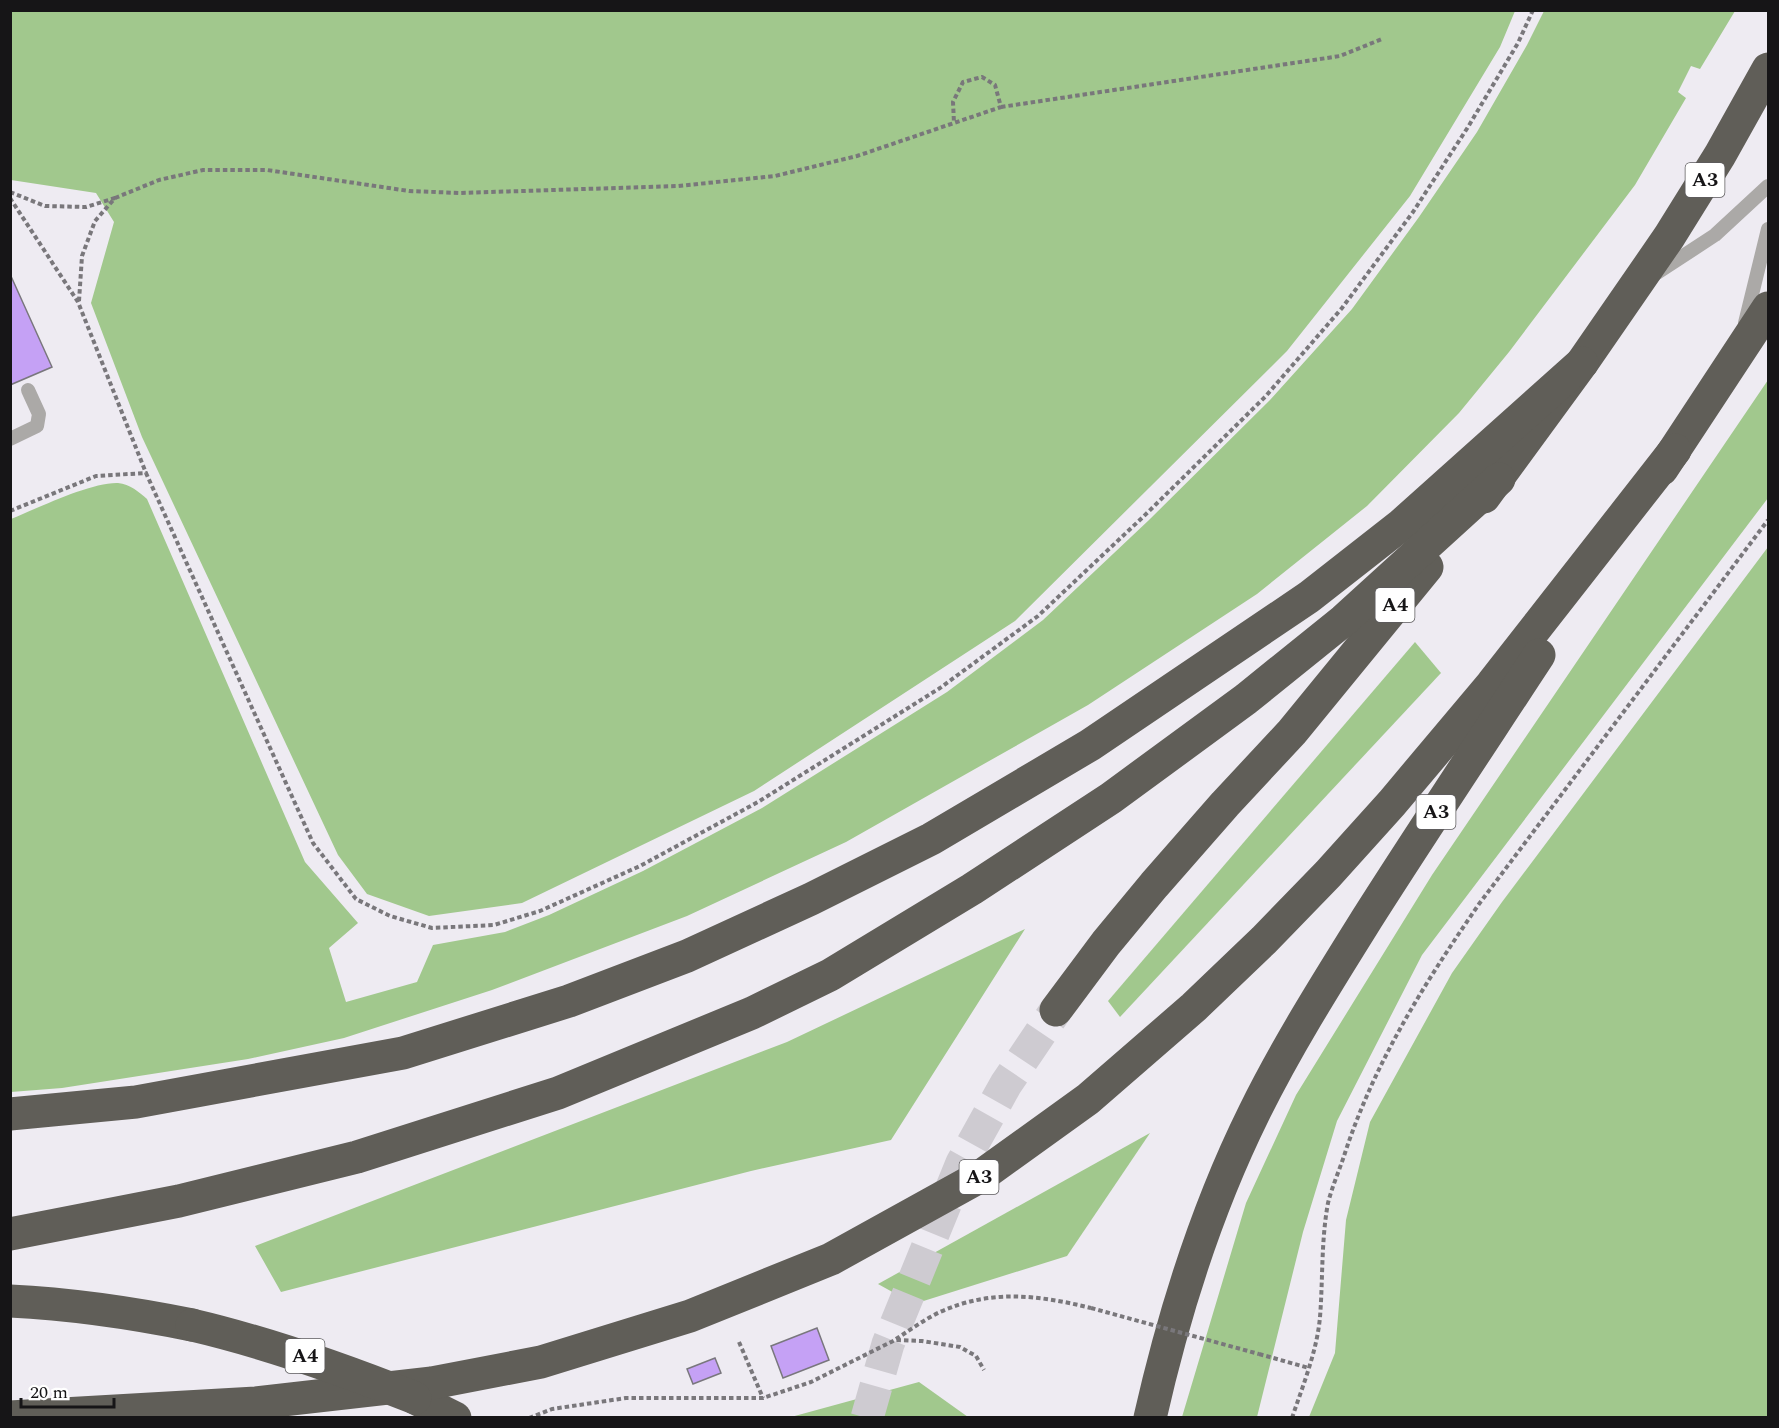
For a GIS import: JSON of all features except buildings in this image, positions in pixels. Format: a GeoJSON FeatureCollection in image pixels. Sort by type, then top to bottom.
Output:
{"type":"FeatureCollection","features":[{"type":"Feature","properties":{"kind":"highway","name":"A3"},"geometry":{"type":"LineString","coordinates":[[10,1233],[179,1201],[357,1157],[558,1093],[752,1013],[830,975],[972,889],[1082,818],[1227,713],[1344,620],[1499,479],[1669,237],[1720,155],[1768,69]]}},
{"type":"Feature","properties":{"kind":"highway","name":"A3"},"geometry":{"type":"LineString","coordinates":[[1150,1418],[1166,1348],[1200,1239],[1254,1113],[1320,993],[1768,308]]}},
{"type":"Feature","properties":{"kind":"highway","name":"A3"},"geometry":{"type":"LineString","coordinates":[[10,1114],[136,1102],[403,1053],[569,1001],[687,956],[811,899],[931,839],[1090,745],[1309,597],[1401,525],[1582,363]]}},
{"type":"Feature","properties":{"kind":"highway","name":"A3"},"geometry":{"type":"LineString","coordinates":[[10,1417],[256,1403],[432,1383],[541,1362],[690,1316],[831,1259],[981,1176],[1088,1099],[1194,1007],[1328,874],[1392,803],[1492,684],[1675,450]]}},
{"type":"Feature","properties":{"kind":"highway","name":"A4"},"geometry":{"type":"LineString","coordinates":[[1056,1010],[1147,893],[1292,732],[1499,479]]}},
{"type":"Feature","properties":{"kind":"highway","name":"A4"},"geometry":{"type":"LineString","coordinates":[[10,1302],[34,1302],[126,1313],[192,1325],[249,1339],[307,1357],[415,1398],[455,1418]]}},
{"type":"Feature","properties":{"kind":"lane"},"geometry":{"type":"LineString","coordinates":[[1635,287],[1715,235],[1768,186]]}},
{"type":"Feature","properties":{"kind":"lane"},"geometry":{"type":"LineString","coordinates":[[1737,357],[1768,229]]}},
{"type":"Feature","properties":{"kind":"lane"},"geometry":{"type":"LineString","coordinates":[[10,439],[37,426],[39,414],[28,390]]}},
{"type":"Feature","properties":{"kind":"path"},"geometry":{"type":"LineString","coordinates":[[10,198],[78,302],[146,473],[313,843],[356,899],[390,916],[432,928],[494,924],[540,910],[640,866],[759,802],[940,688],[1038,616],[1265,397],[1342,308],[1413,212],[1450,155],[1518,42],[1533,10]]}},
{"type":"Feature","properties":{"kind":"path"},"geometry":{"type":"LineString","coordinates":[[10,192],[45,206],[86,207],[159,180],[203,170],[267,170],[409,190],[460,193],[678,186],[775,176],[857,156],[1001,107],[1340,57],[1382,39]]}},
{"type":"Feature","properties":{"kind":"path"},"geometry":{"type":"LineString","coordinates":[[954,123],[953,102],[963,82],[982,77],[994,85],[1001,107]]}},
{"type":"Feature","properties":{"kind":"path"},"geometry":{"type":"LineString","coordinates":[[78,302],[82,256],[95,221],[115,198]]}},
{"type":"Feature","properties":{"kind":"path"},"geometry":{"type":"LineString","coordinates":[[10,511],[96,476],[146,473]]}},
{"type":"Feature","properties":{"kind":"path"},"geometry":{"type":"LineString","coordinates":[[1292,1418],[1310,1368],[1320,1319],[1323,1236],[1329,1201],[1353,1126],[1397,1032],[1436,966],[1479,904],[1768,520]]}},
{"type":"Feature","properties":{"kind":"path"},"geometry":{"type":"LineString","coordinates":[[529,1418],[552,1409],[626,1398],[763,1398],[811,1382],[895,1340],[939,1313],[967,1302],[1018,1295],[1052,1298],[1310,1368]]}},
{"type":"Feature","properties":{"kind":"path"},"geometry":{"type":"LineString","coordinates":[[895,1340],[922,1341],[960,1347],[976,1356],[984,1370]]}},
{"type":"Feature","properties":{"kind":"path"},"geometry":{"type":"LineString","coordinates":[[739,1342],[763,1398]]}},
{"type":"Feature","properties":{"kind":"green space"},"geometry":{"type":"Polygon","coordinates":[[[11,10],[1515,11],[1500,47],[1410,196],[1287,351],[1015,621],[754,791],[522,903],[429,916],[367,894],[338,855],[142,437],[91,303],[114,222],[96,193],[11,180],[11,10]]]}},
{"type":"Feature","properties":{"kind":"green space"},"geometry":{"type":"Polygon","coordinates":[[[1544,11],[1735,11],[1700,69],[1691,66],[1678,92],[1686,98],[1635,185],[1509,352],[1459,413],[1367,506],[1257,594],[1088,705],[846,842],[687,916],[492,990],[344,1038],[248,1059],[62,1088],[11,1092],[11,519],[64,496],[107,484],[126,485],[147,499],[305,862],[358,923],[329,948],[346,1002],[417,982],[433,945],[505,932],[549,915],[643,871],[762,808],[947,692],[1043,620],[1149,520],[1270,400],[1352,309],[1477,132],[1544,11]]]}},
{"type":"Feature","properties":{"kind":"green space"},"geometry":{"type":"Polygon","coordinates":[[[1768,380],[1768,498],[1422,955],[1337,1121],[1303,1232],[1257,1417],[1182,1417],[1246,1203],[1296,1095],[1432,875],[1768,380]]]}},
{"type":"Feature","properties":{"kind":"green space"},"geometry":{"type":"Polygon","coordinates":[[[1768,547],[1768,1417],[1309,1417],[1335,1353],[1346,1220],[1370,1122],[1452,973],[1502,902],[1768,547]]]}},
{"type":"Feature","properties":{"kind":"green space"},"geometry":{"type":"Polygon","coordinates":[[[1415,642],[1441,673],[1120,1017],[1108,1001],[1415,642]]]}},
{"type":"Feature","properties":{"kind":"green space"},"geometry":{"type":"Polygon","coordinates":[[[1025,929],[891,1140],[751,1171],[281,1292],[255,1246],[787,1042],[1025,929]]]}},
{"type":"Feature","properties":{"kind":"green space"},"geometry":{"type":"Polygon","coordinates":[[[1150,1133],[1067,1256],[914,1304],[878,1284],[1150,1133]]]}},
{"type":"Feature","properties":{"kind":"green space"},"geometry":{"type":"Polygon","coordinates":[[[919,1382],[968,1417],[791,1417],[919,1382]]]}},
{"type":"Feature","properties":{"kind":"tunnel"},"geometry":{"type":"LineString","coordinates":[[867,1418],[888,1344],[962,1163],[1006,1084],[1056,1010]]}}]}
